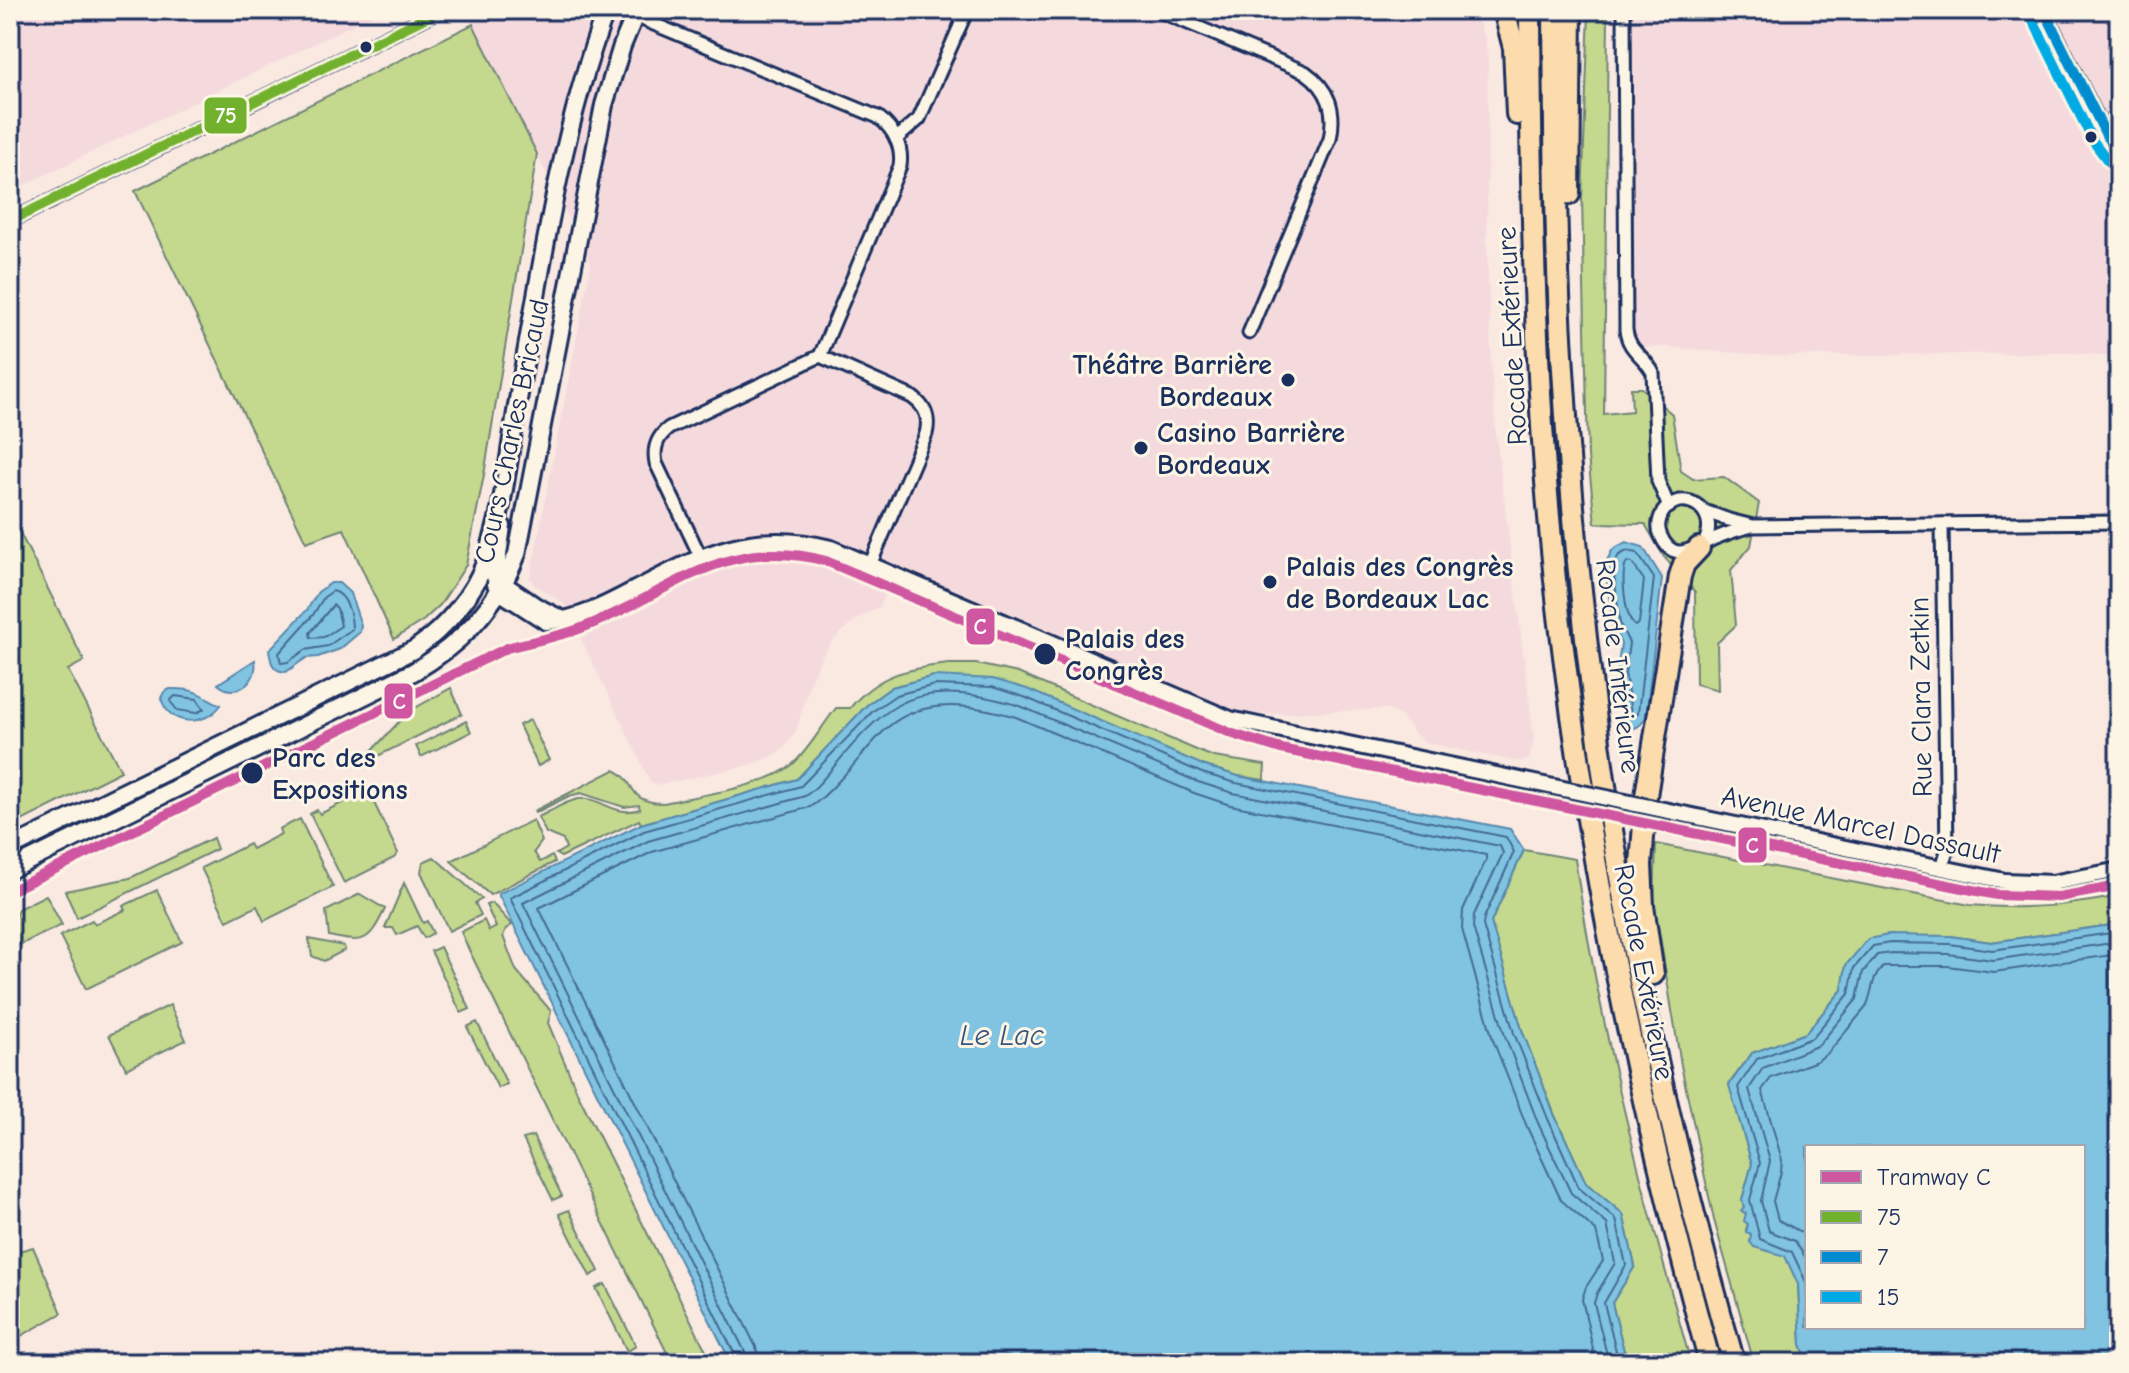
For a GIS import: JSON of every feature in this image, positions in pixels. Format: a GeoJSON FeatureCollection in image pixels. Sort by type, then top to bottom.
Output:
{"type":"FeatureCollection","features":[{"type":"Feature","properties":{"kind":"highway"},"geometry":{"type":"LineString","coordinates":[[1504,10],[1514,48],[1522,194],[1538,353]]}},
{"type":"Feature","properties":{"kind":"highway","name":"Rocade Extérieure"},"geometry":{"type":"LineString","coordinates":[[1530,10],[1530,125],[1538,353],[1557,592],[1589,827],[1609,939],[1652,1140],[1710,1363]]}},
{"type":"Feature","properties":{"kind":"highway","name":"Rocade Intérieure"},"geometry":{"type":"LineString","coordinates":[[1554,10],[1562,354],[1578,565],[1604,782],[1640,979],[1694,1211],[1734,1363]]}},
{"type":"Feature","properties":{"kind":"highway"},"geometry":{"type":"LineString","coordinates":[[1562,354],[1573,10]]}},
{"type":"Feature","properties":{"kind":"highway"},"geometry":{"type":"LineString","coordinates":[[1694,1211],[1648,944],[1641,865],[1646,796],[1680,576],[1684,564],[1702,545]]}},
{"type":"Feature","properties":{"kind":"main road","name":"Cours Charles Bricaud"},"geometry":{"type":"LineString","coordinates":[[495,581],[491,546],[511,453],[573,110],[606,10]]}},
{"type":"Feature","properties":{"kind":"main road","name":"Cours Charles Bricaud"},"geometry":{"type":"LineString","coordinates":[[10,870],[413,672],[464,634],[495,581],[517,554],[604,105],[631,12]]}},
{"type":"Feature","properties":{"kind":"main road","name":"Cours Charles Bricaud"},"geometry":{"type":"LineString","coordinates":[[10,848],[415,649],[495,581]]}},
{"type":"Feature","properties":{"kind":"street"},"geometry":{"type":"LineString","coordinates":[[10,221],[441,10]]}},
{"type":"Feature","properties":{"kind":"street"},"geometry":{"type":"LineString","coordinates":[[896,139],[919,119],[967,10]]}},
{"type":"Feature","properties":{"kind":"street"},"geometry":{"type":"LineString","coordinates":[[1157,10],[1305,72],[1318,81],[1327,93],[1331,107],[1333,125],[1330,139],[1249,333]]}},
{"type":"Feature","properties":{"kind":"street"},"geometry":{"type":"LineString","coordinates":[[1624,10],[1626,330],[1630,346],[1653,373],[1658,481],[1669,507]]}},
{"type":"Feature","properties":{"kind":"street"},"geometry":{"type":"LineString","coordinates":[[2044,10],[2106,135],[2119,152]]}},
{"type":"Feature","properties":{"kind":"street"},"geometry":{"type":"LineString","coordinates":[[631,12],[878,117],[896,139],[901,158],[820,356],[660,434],[655,445],[656,463],[701,558]]}},
{"type":"Feature","properties":{"kind":"street"},"geometry":{"type":"LineString","coordinates":[[820,356],[912,397],[921,403],[927,413],[926,434],[870,565]]}},
{"type":"Feature","properties":{"kind":"street"},"geometry":{"type":"LineString","coordinates":[[1702,545],[1710,527],[1704,511],[1698,505],[1683,501],[1669,507],[1659,521],[1661,538],[1667,545],[1683,552],[1702,545],[1753,526]]}},
{"type":"Feature","properties":{"kind":"street"},"geometry":{"type":"LineString","coordinates":[[1704,511],[1753,526],[2119,522]]}},
{"type":"Feature","properties":{"kind":"street","name":"Rue Clara Zetkin"},"geometry":{"type":"LineString","coordinates":[[1942,524],[1947,851],[1942,868]]}},
{"type":"Feature","properties":{"kind":"street","name":"Avenue Marcel Dassault"},"geometry":{"type":"LineString","coordinates":[[495,581],[546,622],[565,620],[589,613],[736,543],[781,539],[831,548],[1230,719],[2005,881],[2071,880],[2119,870]]}},
{"type":"Feature","properties":{"kind":"shaded area"},"geometry":{"type":"Polygon","coordinates":[[[10,10],[383,10],[10,192],[10,10]]]}},
{"type":"Feature","properties":{"kind":"shaded area"},"geometry":{"type":"Polygon","coordinates":[[[466,10],[1474,10],[1486,42],[1488,62],[1487,245],[1492,381],[1534,739],[1529,760],[1513,761],[1428,743],[1415,734],[1402,717],[1387,709],[1243,715],[1144,675],[1095,649],[897,565],[880,606],[854,621],[832,641],[822,656],[811,679],[796,731],[785,747],[754,764],[659,785],[651,783],[564,604],[530,578],[591,264],[466,10]]]}},
{"type":"Feature","properties":{"kind":"shaded area"},"geometry":{"type":"Polygon","coordinates":[[[1617,10],[2119,10],[2119,356],[2068,353],[1772,356],[1620,346],[1617,10]]]}},
{"type":"Feature","properties":{"kind":"green space"},"geometry":{"type":"Polygon","coordinates":[[[1589,10],[1608,10],[1604,414],[1632,411],[1631,388],[1642,388],[1672,414],[1681,471],[1693,479],[1724,477],[1759,503],[1751,546],[1731,570],[1736,625],[1717,643],[1718,690],[1696,684],[1695,592],[1664,557],[1645,524],[1595,523],[1588,456],[1582,199],[1589,10]]]}},
{"type":"Feature","properties":{"kind":"green space"},"geometry":{"type":"Polygon","coordinates":[[[473,24],[537,154],[484,475],[466,565],[440,605],[424,620],[394,639],[344,529],[306,542],[135,191],[473,24]]]}},
{"type":"Feature","properties":{"kind":"green space"},"geometry":{"type":"Polygon","coordinates":[[[10,513],[84,661],[68,670],[121,771],[10,827],[10,513]]]}},
{"type":"Feature","properties":{"kind":"green space"},"geometry":{"type":"Polygon","coordinates":[[[948,664],[976,664],[1018,673],[1214,757],[1265,765],[1264,780],[1205,766],[934,676],[892,687],[867,705],[797,779],[641,824],[639,820],[561,857],[556,854],[566,848],[563,840],[546,833],[538,817],[579,799],[623,811],[640,809],[639,805],[624,807],[581,793],[534,811],[614,770],[643,799],[664,803],[733,789],[768,778],[800,757],[836,708],[850,708],[871,687],[894,675],[948,664]]]}},
{"type":"Feature","properties":{"kind":"green space"},"geometry":{"type":"Polygon","coordinates":[[[451,688],[462,714],[368,761],[366,757],[408,712],[451,688]]]}},
{"type":"Feature","properties":{"kind":"green space"},"geometry":{"type":"Polygon","coordinates":[[[530,720],[549,760],[538,766],[519,725],[530,720]]]}},
{"type":"Feature","properties":{"kind":"green space"},"geometry":{"type":"Polygon","coordinates":[[[466,721],[471,732],[421,757],[416,746],[466,721]]]}},
{"type":"Feature","properties":{"kind":"green space"},"geometry":{"type":"Polygon","coordinates":[[[366,786],[398,853],[394,858],[344,883],[310,814],[317,810],[320,814],[356,796],[355,792],[366,786]]]}},
{"type":"Feature","properties":{"kind":"green space"},"geometry":{"type":"Polygon","coordinates":[[[300,819],[333,887],[264,921],[257,906],[227,921],[201,868],[249,844],[252,849],[281,834],[279,829],[300,819]]]}},
{"type":"Feature","properties":{"kind":"green space"},"geometry":{"type":"Polygon","coordinates":[[[533,820],[542,841],[534,852],[540,862],[552,856],[555,862],[490,895],[451,861],[533,820]]]}},
{"type":"Feature","properties":{"kind":"green space"},"geometry":{"type":"Polygon","coordinates":[[[213,838],[217,849],[77,918],[65,891],[130,878],[213,838]]]}},
{"type":"Feature","properties":{"kind":"green space"},"geometry":{"type":"Polygon","coordinates":[[[1656,844],[1970,905],[2045,906],[2119,896],[2119,924],[1991,942],[1950,936],[1846,965],[1842,990],[1806,1033],[1752,1053],[1729,1084],[1752,1164],[1742,1200],[1748,1223],[1746,1230],[1751,1233],[1754,1247],[1785,1255],[1798,1284],[1801,1344],[1808,1363],[1754,1363],[1714,1220],[1681,1065],[1654,901],[1656,844]]]}},
{"type":"Feature","properties":{"kind":"green space"},"geometry":{"type":"Polygon","coordinates":[[[1524,850],[1575,859],[1610,1050],[1691,1363],[1627,1363],[1612,1303],[1635,1266],[1623,1214],[1586,1183],[1555,1116],[1522,1030],[1491,922],[1524,850]]]}},
{"type":"Feature","properties":{"kind":"green space"},"geometry":{"type":"Polygon","coordinates":[[[434,857],[482,899],[475,903],[481,915],[449,931],[421,872],[423,862],[434,857]]]}},
{"type":"Feature","properties":{"kind":"green space"},"geometry":{"type":"Polygon","coordinates":[[[404,883],[423,923],[427,921],[433,933],[424,938],[417,926],[397,935],[393,928],[385,928],[404,883]]]}},
{"type":"Feature","properties":{"kind":"green space"},"geometry":{"type":"Polygon","coordinates":[[[157,890],[182,942],[86,989],[60,936],[92,920],[95,924],[125,910],[123,906],[157,890]]]}},
{"type":"Feature","properties":{"kind":"green space"},"geometry":{"type":"Polygon","coordinates":[[[360,894],[385,909],[375,928],[358,940],[329,936],[326,911],[360,894]]]}},
{"type":"Feature","properties":{"kind":"green space"},"geometry":{"type":"Polygon","coordinates":[[[46,895],[62,925],[17,946],[14,920],[18,909],[46,895]]]}},
{"type":"Feature","properties":{"kind":"green space"},"geometry":{"type":"Polygon","coordinates":[[[492,903],[512,925],[503,936],[516,970],[551,1011],[548,1023],[578,1094],[712,1363],[672,1363],[469,950],[461,932],[484,920],[489,931],[496,927],[486,905],[492,903]]]}},
{"type":"Feature","properties":{"kind":"green space"},"geometry":{"type":"Polygon","coordinates":[[[309,939],[344,946],[345,950],[324,961],[312,956],[309,939]]]}},
{"type":"Feature","properties":{"kind":"green space"},"geometry":{"type":"Polygon","coordinates":[[[440,947],[470,1009],[461,1013],[431,951],[440,947]]]}},
{"type":"Feature","properties":{"kind":"green space"},"geometry":{"type":"Polygon","coordinates":[[[170,1005],[186,1040],[126,1069],[109,1035],[170,1005]]]}},
{"type":"Feature","properties":{"kind":"green space"},"geometry":{"type":"Polygon","coordinates":[[[477,1022],[507,1084],[498,1088],[467,1027],[477,1022]]]}},
{"type":"Feature","properties":{"kind":"green space"},"geometry":{"type":"Polygon","coordinates":[[[533,1136],[562,1196],[553,1200],[523,1139],[533,1136]]]}},
{"type":"Feature","properties":{"kind":"green space"},"geometry":{"type":"Polygon","coordinates":[[[569,1210],[599,1271],[590,1276],[559,1214],[569,1210]]]}},
{"type":"Feature","properties":{"kind":"green space"},"geometry":{"type":"Polygon","coordinates":[[[10,1234],[19,1251],[33,1247],[62,1313],[10,1342],[10,1234]]]}},
{"type":"Feature","properties":{"kind":"green space"},"geometry":{"type":"Polygon","coordinates":[[[605,1284],[636,1346],[627,1351],[596,1288],[605,1284]]]}},
{"type":"Feature","properties":{"kind":"water"},"geometry":{"type":"Polygon","coordinates":[[[1626,542],[1643,547],[1662,578],[1646,717],[1634,728],[1624,725],[1617,673],[1621,644],[1613,627],[1605,564],[1613,549],[1626,542]]]}},
{"type":"Feature","properties":{"kind":"water"},"geometry":{"type":"Polygon","coordinates":[[[331,583],[339,583],[350,593],[361,625],[360,632],[340,649],[306,658],[286,672],[277,670],[269,650],[307,610],[318,592],[331,583]]]}},
{"type":"Feature","properties":{"kind":"water"},"geometry":{"type":"Polygon","coordinates":[[[255,660],[253,675],[244,686],[232,690],[218,684],[255,660]]]}},
{"type":"Feature","properties":{"kind":"water","name":"Le Lac"},"geometry":{"type":"Polygon","coordinates":[[[934,676],[993,679],[1027,689],[1205,766],[1238,776],[1510,829],[1524,850],[1491,922],[1522,1030],[1555,1116],[1586,1183],[1623,1214],[1635,1266],[1612,1303],[1627,1363],[731,1363],[498,894],[641,824],[797,779],[867,705],[892,687],[934,676]]]}},
{"type":"Feature","properties":{"kind":"water"},"geometry":{"type":"Polygon","coordinates":[[[170,689],[192,691],[221,705],[197,720],[179,719],[165,708],[161,698],[170,689]]]}},
{"type":"Feature","properties":{"kind":"water"},"geometry":{"type":"Polygon","coordinates":[[[2119,924],[2119,1363],[1808,1363],[1801,1344],[1798,1284],[1785,1256],[1754,1247],[1750,1242],[1751,1234],[1746,1232],[1746,1213],[1741,1211],[1752,1164],[1729,1085],[1752,1053],[1806,1033],[1842,990],[1846,965],[1868,939],[1889,935],[1950,936],[1991,942],[2119,924]]]}},
{"type":"Feature","properties":{"kind":"tram line","name":"C"},"geometry":{"type":"LineString","coordinates":[[10,891],[507,648],[584,627],[700,571],[728,561],[758,555],[790,554],[826,561],[1233,734],[1281,749],[1997,895],[2059,897],[2119,886]]}},
{"type":"Feature","properties":{"kind":"tram line"},"geometry":{"type":"LineString","coordinates":[[10,897],[128,840]]}},
{"type":"Feature","properties":{"kind":"transit line","name":"75"},"geometry":{"type":"LineString","coordinates":[[10,221],[441,10]]}},
{"type":"Feature","properties":{"kind":"transit line","name":"7"},"geometry":{"type":"LineString","coordinates":[[2044,10],[2106,135],[2119,152]]}},
{"type":"Feature","properties":{"kind":"transit line","name":"15"},"geometry":{"type":"LineString","coordinates":[[2031,16],[2093,141],[2108,161]]}},
{"type":"Feature","properties":{"kind":"place","name":"Théâtre Barrière Bordeaux"},"geometry":{"type":"Point","coordinates":[1288,380]}},
{"type":"Feature","properties":{"kind":"place","name":"Casino Barrière Bordeaux"},"geometry":{"type":"Point","coordinates":[1141,448]}},
{"type":"Feature","properties":{"kind":"place","name":"Palais des Congrès de Bordeaux Lac"},"geometry":{"type":"Point","coordinates":[1270,582]}},
{"type":"Feature","properties":{"kind":"place","name":"Palais des Congrès"},"geometry":{"type":"Point","coordinates":[1045,654]}},
{"type":"Feature","properties":{"kind":"place","name":"Parc des Expositions"},"geometry":{"type":"Point","coordinates":[252,773]}}]}
